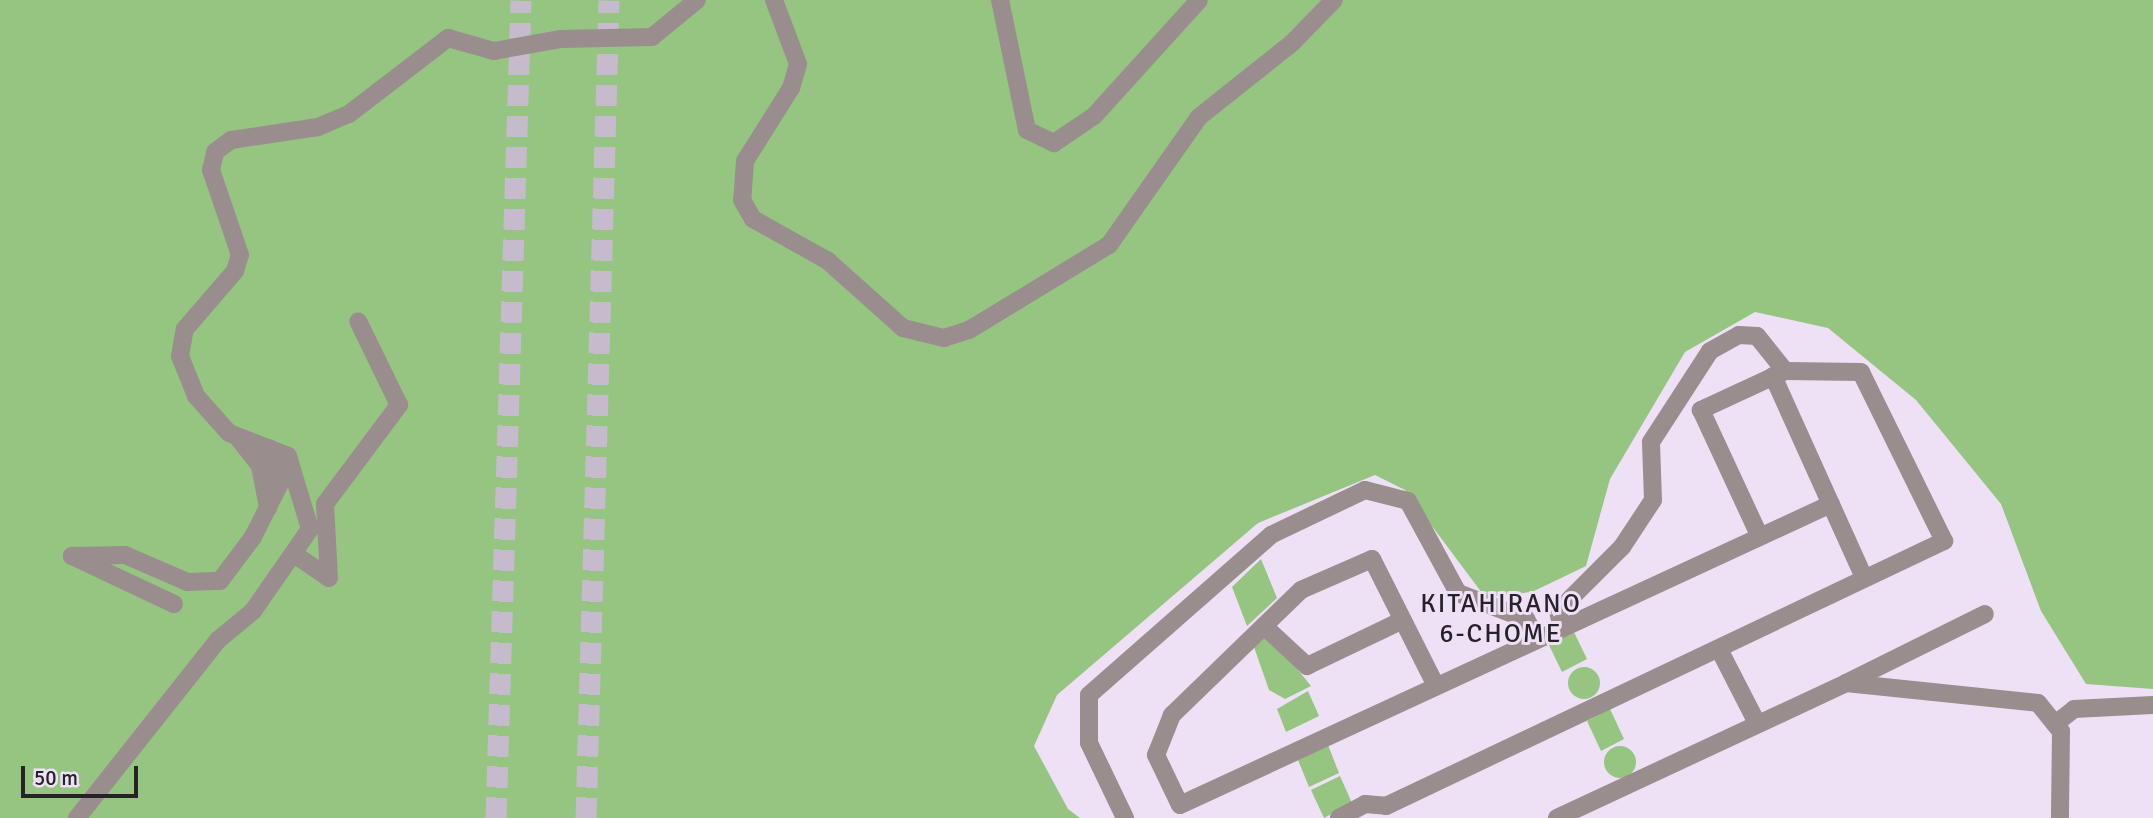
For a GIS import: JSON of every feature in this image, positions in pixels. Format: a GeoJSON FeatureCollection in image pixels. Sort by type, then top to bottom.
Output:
{"type":"FeatureCollection","features":[{"type":"Feature","properties":{"kind":"street"},"geometry":{"type":"LineString","coordinates":[[268,509],[260,466],[239,439],[196,396],[180,356],[185,329],[235,271],[240,255],[211,170],[215,152],[231,140],[318,127],[349,114],[448,37],[494,51],[560,39],[652,37],[697,0]]}},
{"type":"Feature","properties":{"kind":"street"},"geometry":{"type":"LineString","coordinates":[[774,0],[798,64],[791,88],[745,161],[742,200],[753,219],[828,261],[903,328],[944,338],[980,324],[1109,245],[1199,117],[1292,43],[1334,0]]}},
{"type":"Feature","properties":{"kind":"street"},"geometry":{"type":"LineString","coordinates":[[1000,0],[1027,130],[1054,143],[1094,116],[1199,0]]}},
{"type":"Feature","properties":{"kind":"street"},"geometry":{"type":"LineString","coordinates":[[293,554],[329,578],[326,504],[400,405],[358,321]]}},
{"type":"Feature","properties":{"kind":"street"},"geometry":{"type":"LineString","coordinates":[[1561,625],[1558,611],[1622,547],[1653,499],[1651,442],[1710,351],[1739,335],[1757,336],[1779,373],[1831,504],[1864,578]]}},
{"type":"Feature","properties":{"kind":"street"},"geometry":{"type":"LineString","coordinates":[[1339,818],[1365,804],[1387,806],[1720,651],[1944,541],[1861,372],[1779,373],[1701,410],[1758,533]]}},
{"type":"Feature","properties":{"kind":"street"},"geometry":{"type":"LineString","coordinates":[[77,818],[218,640],[253,611],[310,529],[296,467],[269,448],[239,439]]}},
{"type":"Feature","properties":{"kind":"street"},"geometry":{"type":"LineString","coordinates":[[174,604],[72,556],[125,555],[187,583],[220,581],[268,509],[279,485],[269,448]]}},
{"type":"Feature","properties":{"kind":"street"},"geometry":{"type":"LineString","coordinates":[[1125,818],[1089,743],[1089,695],[1271,535],[1365,490],[1408,501],[1458,593],[1525,619],[1536,637]]}},
{"type":"Feature","properties":{"kind":"street"},"geometry":{"type":"LineString","coordinates":[[1435,684],[1372,559],[1301,590],[1172,715],[1156,755],[1180,806],[1758,533],[1831,504]]}},
{"type":"Feature","properties":{"kind":"street"},"geometry":{"type":"LineString","coordinates":[[1557,818],[1846,683],[1985,614]]}},
{"type":"Feature","properties":{"kind":"street"},"geometry":{"type":"LineString","coordinates":[[1264,626],[1307,666],[1403,620]]}},
{"type":"Feature","properties":{"kind":"street"},"geometry":{"type":"LineString","coordinates":[[1720,651],[1757,723]]}},
{"type":"Feature","properties":{"kind":"street"},"geometry":{"type":"LineString","coordinates":[[1846,683],[2038,703],[2061,731],[2060,818]]}},
{"type":"Feature","properties":{"kind":"street"},"geometry":{"type":"LineString","coordinates":[[2055,724],[2074,709],[2153,705]]}},
{"type":"Feature","properties":{"kind":"green space"},"geometry":{"type":"Polygon","coordinates":[[[0,0],[2153,0],[2153,689],[2086,684],[2041,611],[2001,504],[1916,400],[1828,328],[1755,312],[1685,352],[1610,479],[1586,566],[1532,592],[1485,597],[1405,490],[1375,475],[1258,523],[1057,695],[1034,746],[1068,809],[1080,818],[0,818],[0,0]]]}},
{"type":"Feature","properties":{"kind":"green space"},"geometry":{"type":"Polygon","coordinates":[[[1261,559],[1277,598],[1247,626],[1232,587],[1261,559]]]}},
{"type":"Feature","properties":{"kind":"green space"},"geometry":{"type":"Polygon","coordinates":[[[1572,628],[1587,659],[1562,672],[1547,641],[1572,628]]]}},
{"type":"Feature","properties":{"kind":"green space"},"geometry":{"type":"Polygon","coordinates":[[[1263,638],[1273,639],[1311,686],[1285,699],[1269,690],[1254,647],[1263,638]]]}},
{"type":"Feature","properties":{"kind":"green space"},"geometry":{"type":"Polygon","coordinates":[[[1584,667],[1595,672],[1600,683],[1595,694],[1584,699],[1573,694],[1568,683],[1573,672],[1584,667]]]}},
{"type":"Feature","properties":{"kind":"green space"},"geometry":{"type":"Polygon","coordinates":[[[1308,691],[1319,716],[1286,732],[1277,709],[1308,691]]]}},
{"type":"Feature","properties":{"kind":"green space"},"geometry":{"type":"Polygon","coordinates":[[[1610,709],[1624,739],[1601,751],[1587,721],[1610,709]]]}},
{"type":"Feature","properties":{"kind":"green space"},"geometry":{"type":"Polygon","coordinates":[[[1328,745],[1339,773],[1309,787],[1298,760],[1328,745]]]}},
{"type":"Feature","properties":{"kind":"green space"},"geometry":{"type":"Polygon","coordinates":[[[1620,746],[1631,751],[1636,762],[1631,773],[1620,778],[1609,773],[1604,762],[1609,751],[1620,746]]]}},
{"type":"Feature","properties":{"kind":"green space"},"geometry":{"type":"Polygon","coordinates":[[[1340,776],[1352,803],[1324,818],[1311,790],[1340,776]]]}},
{"type":"Feature","properties":{"kind":"tunnel"},"geometry":{"type":"LineString","coordinates":[[496,818],[521,0]]}},
{"type":"Feature","properties":{"kind":"tunnel"},"geometry":{"type":"LineString","coordinates":[[586,818],[609,0]]}},
{"type":"Feature","properties":{"kind":"district","name":"KITAHIRANO 6-CHOME"},"geometry":{"type":"Point","coordinates":[1501,620]}}]}
